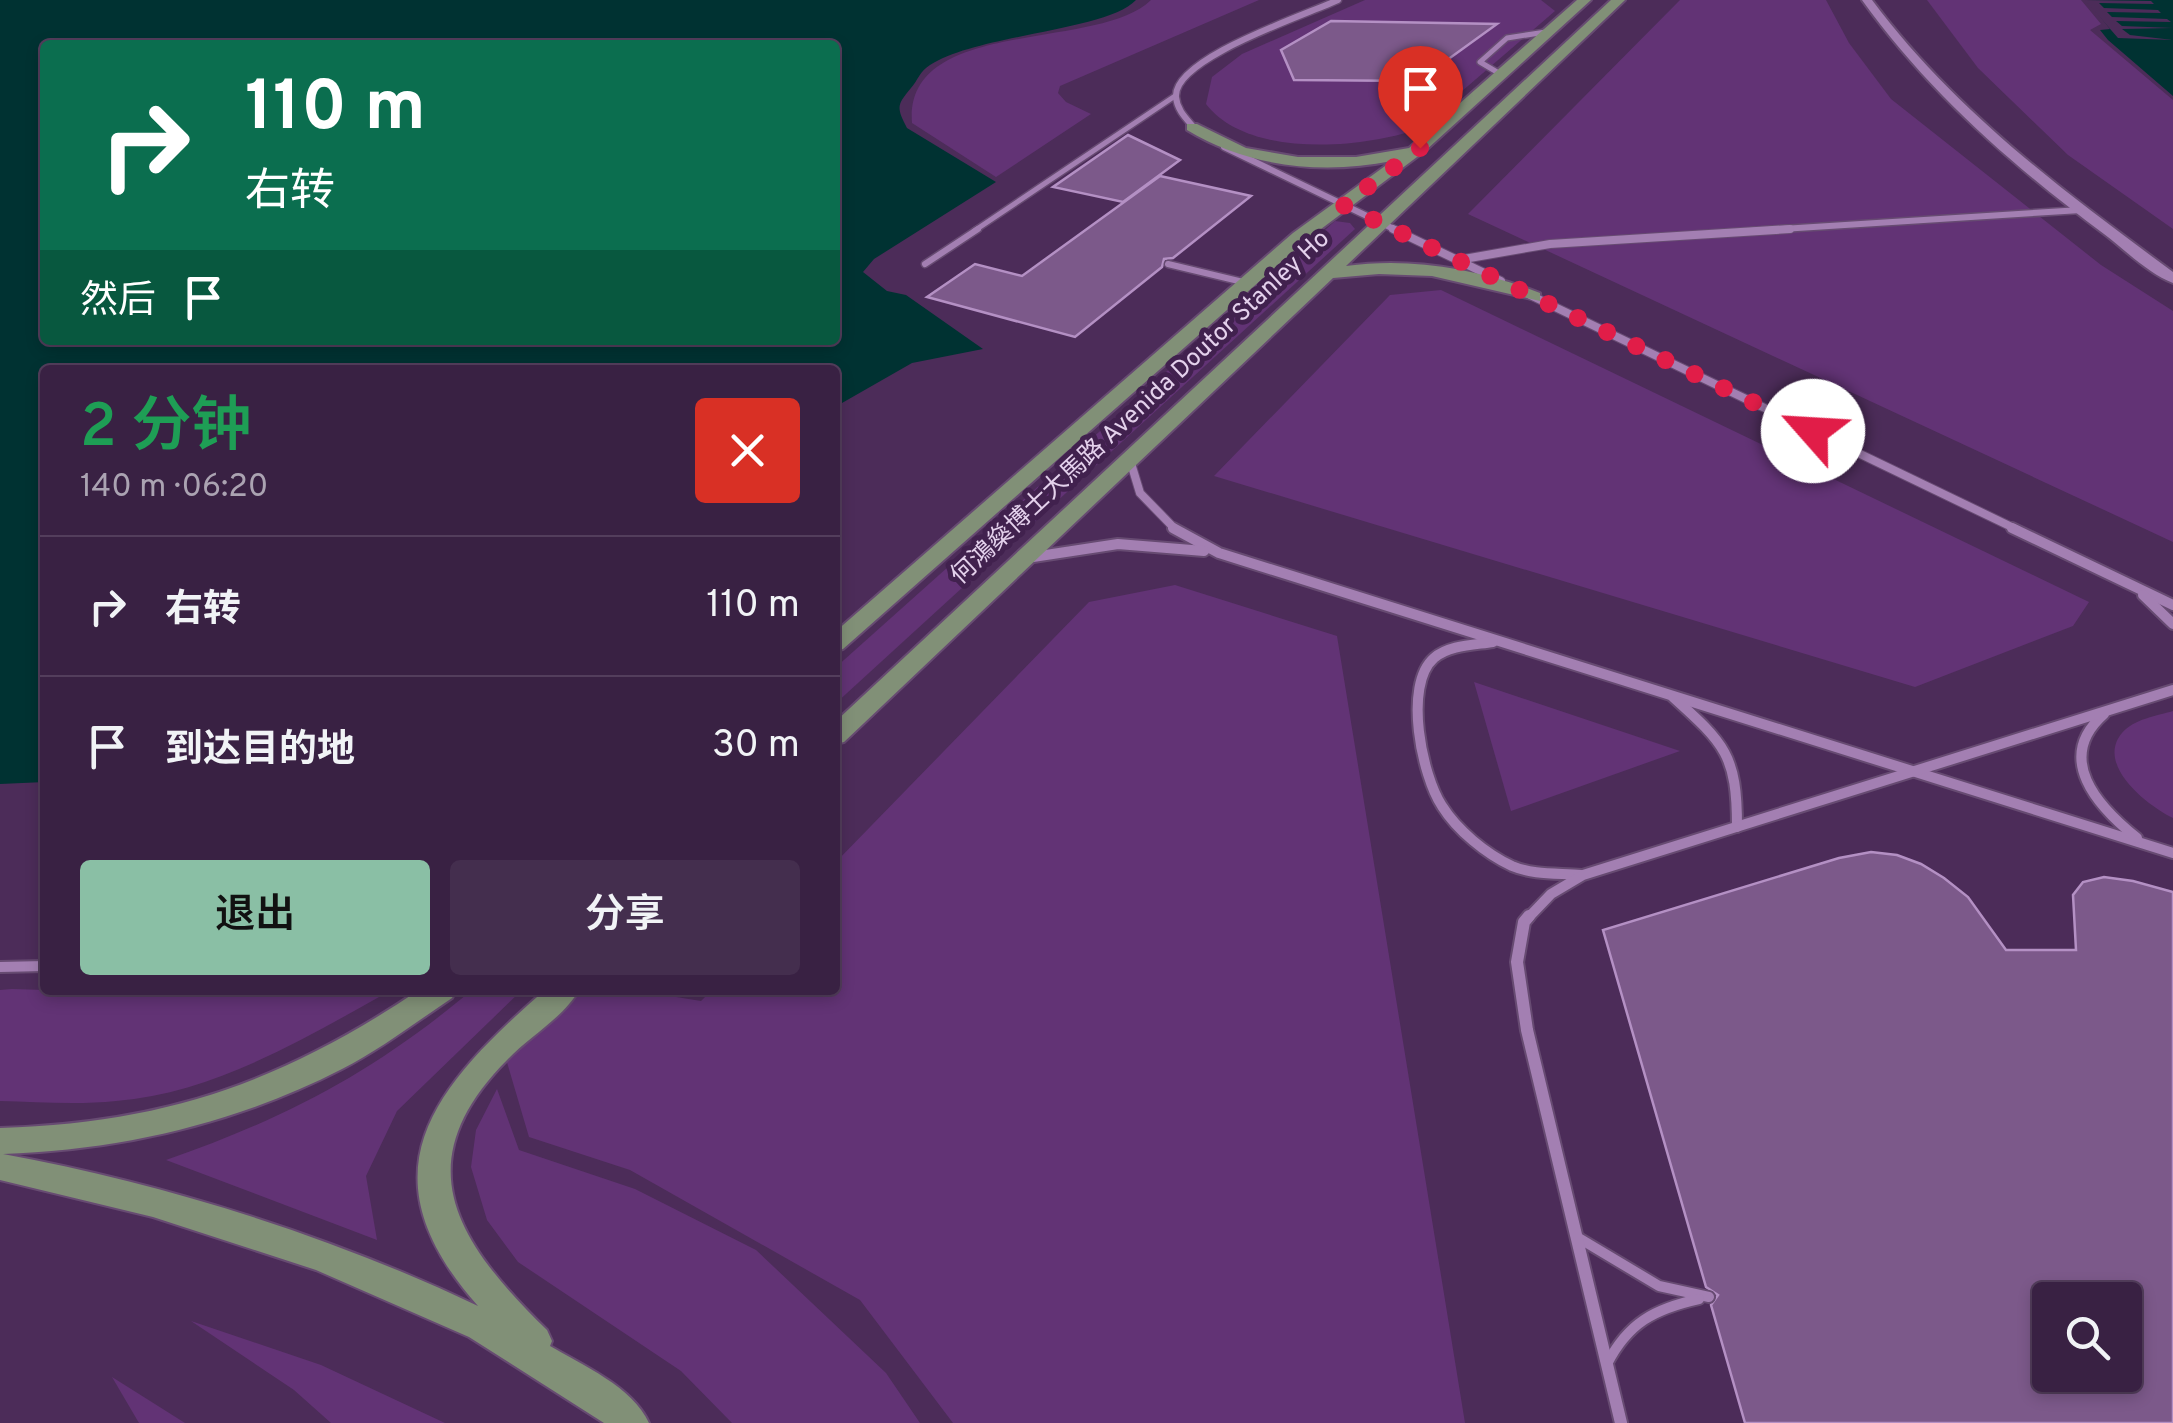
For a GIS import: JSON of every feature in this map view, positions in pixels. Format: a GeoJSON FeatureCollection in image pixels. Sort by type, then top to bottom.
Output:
{"type":"FeatureCollection","features":[{"type":"Feature","properties":{"kind":"main road","name":"何鴻燊博士大馬路 Avenida Doutor Stanley Ho"},"geometry":{"type":"LineString","coordinates":[[840,640],[1247,283],[1416,151],[1585,0]]}},
{"type":"Feature","properties":{"kind":"main road","name":"何鴻燊博士大馬路 Avenida Doutor Stanley Ho"},"geometry":{"type":"LineString","coordinates":[[840,731],[1619,0]]}},
{"type":"Feature","properties":{"kind":"main road"},"geometry":{"type":"LineString","coordinates":[[1192,127],[1228,145],[1292,159],[1352,161],[1416,151]]}},
{"type":"Feature","properties":{"kind":"main road"},"geometry":{"type":"LineString","coordinates":[[1327,274],[1386,268],[1428,270],[1485,280],[1534,297]]}},
{"type":"Feature","properties":{"kind":"main road"},"geometry":{"type":"LineString","coordinates":[[0,1141],[84,1134],[164,1120],[276,1085],[332,1060],[433,995]]}},
{"type":"Feature","properties":{"kind":"main road"},"geometry":{"type":"LineString","coordinates":[[559,995],[460,1093],[432,1162],[432,1196],[465,1266],[498,1306],[622,1416]]}},
{"type":"Feature","properties":{"kind":"main road"},"geometry":{"type":"LineString","coordinates":[[0,1166],[171,1206],[429,1297],[512,1340],[622,1416]]}},
{"type":"Feature","properties":{"kind":"street"},"geometry":{"type":"LineString","coordinates":[[1338,0],[1199,62],[1182,78],[1175,96],[1181,114],[1192,127],[1218,144],[2173,605]]}},
{"type":"Feature","properties":{"kind":"street"},"geometry":{"type":"LineString","coordinates":[[1867,0],[1897,44],[2002,148],[2173,279]]}},
{"type":"Feature","properties":{"kind":"street"},"geometry":{"type":"LineString","coordinates":[[1457,260],[1550,244],[2081,210]]}},
{"type":"Feature","properties":{"kind":"street"},"geometry":{"type":"LineString","coordinates":[[1130,459],[1139,493],[1160,518],[1192,540],[1234,558]]}},
{"type":"Feature","properties":{"kind":"street"},"geometry":{"type":"LineString","coordinates":[[1024,560],[1073,548],[1127,543],[1180,546],[1234,558],[2173,853]]}},
{"type":"Feature","properties":{"kind":"street"},"geometry":{"type":"LineString","coordinates":[[2126,582],[2160,608],[2173,624]]}},
{"type":"Feature","properties":{"kind":"street"},"geometry":{"type":"LineString","coordinates":[[1499,641],[1462,647],[1434,657],[1420,672],[1415,699],[1438,802],[1472,840],[1518,869],[1583,875]]}},
{"type":"Feature","properties":{"kind":"street"},"geometry":{"type":"LineString","coordinates":[[2138,701],[2173,680]]}},
{"type":"Feature","properties":{"kind":"street"},"geometry":{"type":"LineString","coordinates":[[1621,1423],[1527,1030],[1517,962],[1524,922],[1551,894],[1583,875],[2173,690]]}},
{"type":"Feature","properties":{"kind":"street"},"geometry":{"type":"LineString","coordinates":[[1670,694],[1715,735],[1738,780],[1737,827]]}},
{"type":"Feature","properties":{"kind":"street"},"geometry":{"type":"LineString","coordinates":[[2109,710],[2087,731],[2080,759],[2092,792],[2122,827],[2146,844]]}},
{"type":"Feature","properties":{"kind":"lane"},"geometry":{"type":"LineString","coordinates":[[1502,75],[1480,62],[1507,38],[1550,31]]}},
{"type":"Feature","properties":{"kind":"lane"},"geometry":{"type":"LineString","coordinates":[[925,264],[1175,96]]}},
{"type":"Feature","properties":{"kind":"lane"},"geometry":{"type":"LineString","coordinates":[[1168,264],[1247,283]]}},
{"type":"Feature","properties":{"kind":"lane"},"geometry":{"type":"LineString","coordinates":[[0,967],[40,966]]}},
{"type":"Feature","properties":{"kind":"lane"},"geometry":{"type":"LineString","coordinates":[[1577,1237],[1660,1286],[1709,1297],[1645,1314],[1622,1332],[1607,1364]]}},
{"type":"Feature","properties":{"kind":"shaded area"},"geometry":{"type":"Polygon","coordinates":[[[0,0],[1136,0],[1098,19],[951,55],[921,73],[900,106],[907,128],[996,182],[874,259],[863,272],[887,291],[906,295],[983,349],[912,363],[840,404],[840,365],[40,365],[40,782],[0,784],[0,0]]]}},
{"type":"Feature","properties":{"kind":"shaded area"},"geometry":{"type":"Polygon","coordinates":[[[1151,0],[1259,0],[1060,86],[1058,93],[1066,102],[1091,114],[996,177],[912,123],[918,89],[939,66],[970,51],[1125,16],[1151,0]]]}},
{"type":"Feature","properties":{"kind":"shaded area"},"geometry":{"type":"Polygon","coordinates":[[[1365,0],[1541,0],[1555,11],[1418,129],[1394,136],[1337,144],[1276,141],[1248,134],[1206,104],[1212,77],[1242,54],[1365,0]]]}},
{"type":"Feature","properties":{"kind":"shaded area"},"geometry":{"type":"Polygon","coordinates":[[[1680,0],[1826,0],[1849,43],[1891,99],[2101,265],[2173,311],[2173,542],[1468,214],[1680,0]]]}},
{"type":"Feature","properties":{"kind":"shaded area"},"geometry":{"type":"Polygon","coordinates":[[[1927,0],[2081,0],[2101,24],[2090,30],[2173,100],[2173,229],[2068,155],[1978,68],[1927,0]]]}},
{"type":"Feature","properties":{"kind":"shaded area"},"geometry":{"type":"Polygon","coordinates":[[[2087,0],[2173,0],[2173,96],[2108,40],[2100,30],[2110,29],[2087,0]]]}},
{"type":"Feature","properties":{"kind":"shaded area"},"geometry":{"type":"Polygon","coordinates":[[[1335,221],[1350,223],[1355,229],[840,699],[840,664],[1335,221]]]}},
{"type":"Feature","properties":{"kind":"shaded area"},"geometry":{"type":"Polygon","coordinates":[[[1441,290],[2089,602],[2073,626],[1915,687],[1214,476],[1390,295],[1441,290]]]}},
{"type":"Feature","properties":{"kind":"shaded area"},"geometry":{"type":"Polygon","coordinates":[[[1175,585],[1337,636],[1465,1423],[953,1423],[860,1300],[630,1170],[529,1137],[506,1059],[571,995],[664,995],[701,1001],[707,995],[840,995],[840,858],[1089,602],[1175,585]]]}},
{"type":"Feature","properties":{"kind":"shaded area"},"geometry":{"type":"Polygon","coordinates":[[[1474,682],[1680,751],[1511,811],[1474,682]]]}},
{"type":"Feature","properties":{"kind":"shaded area"},"geometry":{"type":"Polygon","coordinates":[[[2173,711],[2173,818],[2128,783],[2115,758],[2115,745],[2133,724],[2173,711]]]}},
{"type":"Feature","properties":{"kind":"shaded area"},"geometry":{"type":"Polygon","coordinates":[[[0,990],[40,990],[40,995],[379,997],[252,1063],[186,1088],[116,1101],[58,1103],[0,1101],[0,990]]]}},
{"type":"Feature","properties":{"kind":"shaded area"},"geometry":{"type":"Polygon","coordinates":[[[466,995],[517,995],[397,1111],[366,1176],[377,1240],[166,1160],[251,1127],[328,1090],[466,995]]]}},
{"type":"Feature","properties":{"kind":"shaded area"},"geometry":{"type":"Polygon","coordinates":[[[497,1089],[519,1150],[635,1189],[756,1250],[886,1373],[920,1423],[732,1423],[681,1371],[518,1262],[487,1220],[471,1167],[476,1130],[497,1089]]]}},
{"type":"Feature","properties":{"kind":"shaded area"},"geometry":{"type":"Polygon","coordinates":[[[191,1321],[321,1365],[445,1423],[331,1423],[294,1390],[191,1321]]]}},
{"type":"Feature","properties":{"kind":"shaded area"},"geometry":{"type":"Polygon","coordinates":[[[112,1377],[185,1423],[139,1423],[112,1377]]]}},
{"type":"Feature","properties":{"kind":"pier"},"geometry":{"type":"Polygon","coordinates":[[[2085,0],[2151,1],[2154,4],[2099,3],[2104,8],[2158,10],[2161,13],[2107,12],[2112,17],[2167,19],[2171,22],[2116,21],[2122,26],[2173,28],[2122,29],[2130,35],[2173,40],[2118,38],[2085,0]]]}},
{"type":"Feature","properties":{"kind":"building"},"geometry":{"type":"Polygon","coordinates":[[[1331,21],[1497,24],[1418,81],[1294,80],[1281,50],[1331,21]]]}},
{"type":"Feature","properties":{"kind":"building"},"geometry":{"type":"Polygon","coordinates":[[[1128,135],[1180,160],[1123,202],[1053,187],[1128,135]]]}},
{"type":"Feature","properties":{"kind":"building"},"geometry":{"type":"Polygon","coordinates":[[[1160,176],[1251,196],[1173,258],[1164,259],[1162,267],[1075,337],[927,297],[975,264],[1022,276],[1160,176]]]}},
{"type":"Feature","properties":{"kind":"building"},"geometry":{"type":"Polygon","coordinates":[[[1871,852],[1897,855],[1944,878],[1968,897],[2006,950],[2076,950],[2073,895],[2083,882],[2104,877],[2173,892],[2173,1423],[1745,1423],[1711,1305],[1718,1295],[1706,1287],[1603,930],[1839,858],[1871,852]]]}},
{"type":"Feature","properties":{"kind":"route"},"geometry":{"type":"LineString","coordinates":[[1420,148],[1343,205],[1813,431]]}}]}
